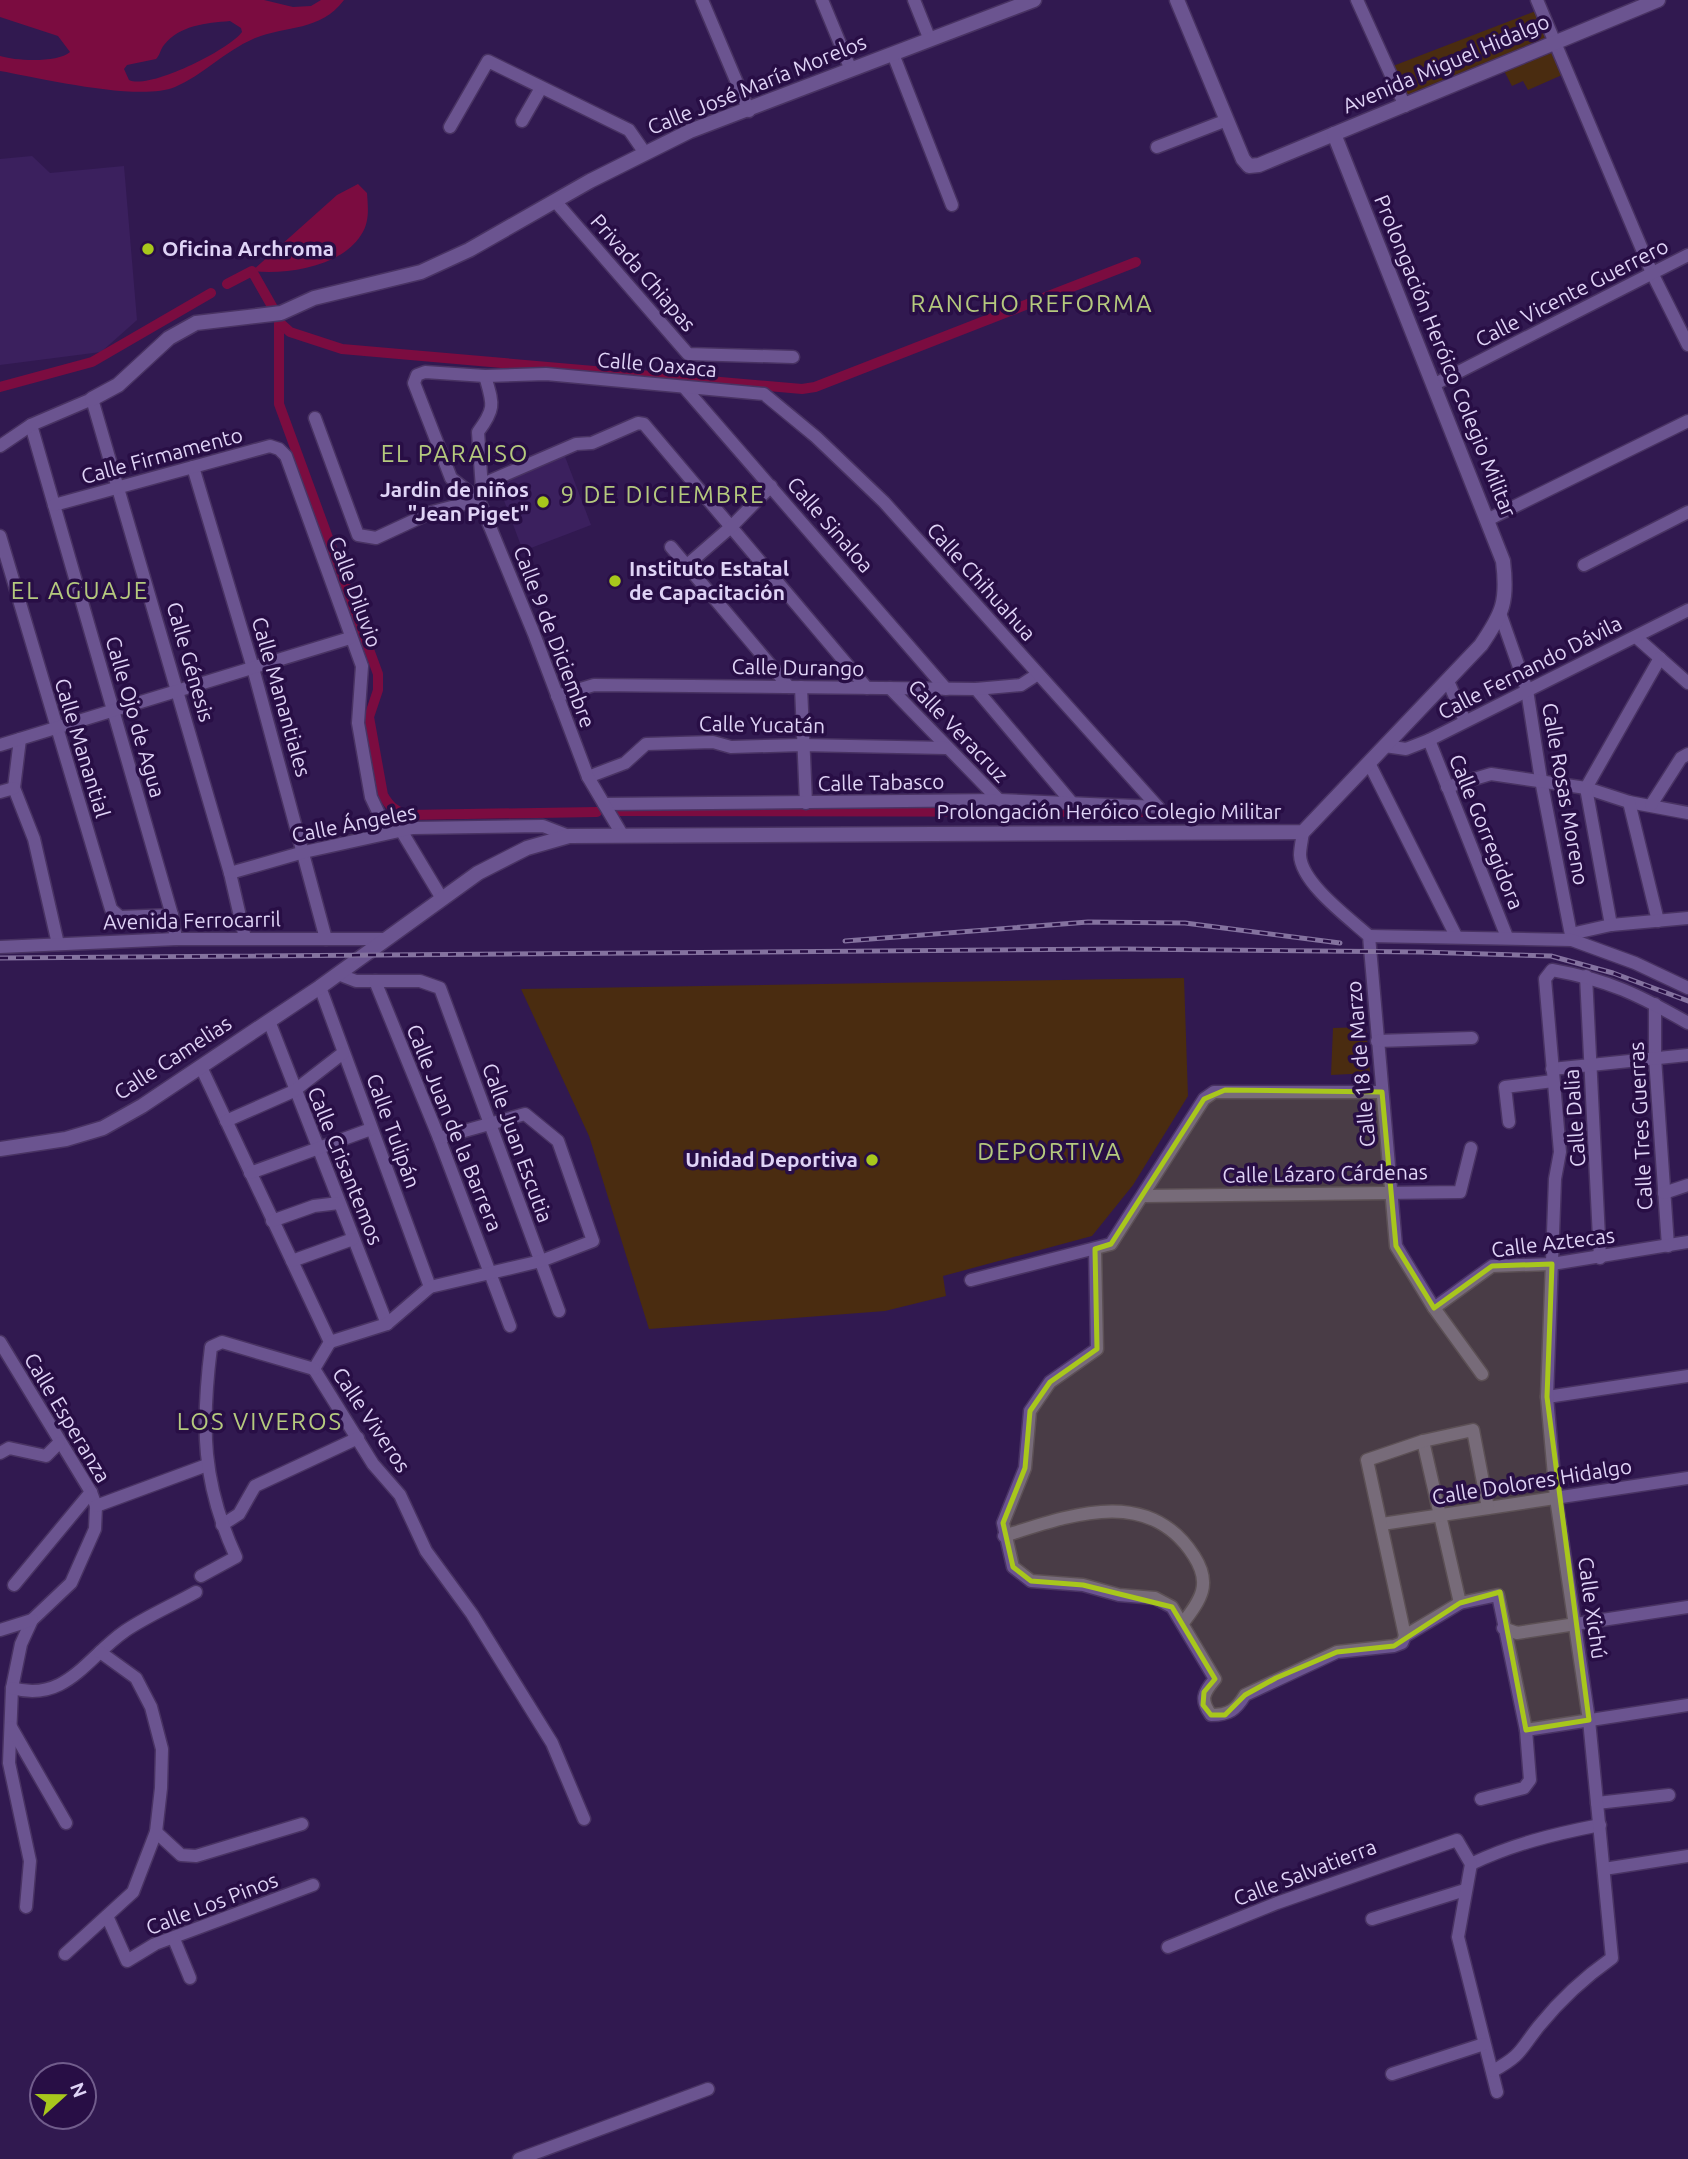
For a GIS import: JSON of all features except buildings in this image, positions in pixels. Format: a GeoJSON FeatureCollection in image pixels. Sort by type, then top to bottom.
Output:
{"type":"FeatureCollection","features":[{"type":"Feature","properties":{"kind":"street"},"geometry":{"type":"LineString","coordinates":[[702,0],[749,111]]}},
{"type":"Feature","properties":{"kind":"street"},"geometry":{"type":"LineString","coordinates":[[822,0],[851,70]]}},
{"type":"Feature","properties":{"kind":"street"},"geometry":{"type":"LineString","coordinates":[[914,0],[930,40]]}},
{"type":"Feature","properties":{"kind":"street","name":"Calle José María Morelos"},"geometry":{"type":"LineString","coordinates":[[92,399],[118,385],[169,338],[196,323],[281,313],[314,298],[421,272],[468,250],[690,131],[749,111],[930,40],[1004,6],[1034,0]]}},
{"type":"Feature","properties":{"kind":"street"},"geometry":{"type":"LineString","coordinates":[[1157,147],[1227,120],[1177,0]]}},
{"type":"Feature","properties":{"kind":"street"},"geometry":{"type":"LineString","coordinates":[[1357,0],[1405,106]]}},
{"type":"Feature","properties":{"kind":"street"},"geometry":{"type":"LineString","coordinates":[[1537,0],[1552,42],[1652,272],[1688,345]]}},
{"type":"Feature","properties":{"kind":"street","name":"Avenida Miguel Hidalgo"},"geometry":{"type":"LineString","coordinates":[[1227,120],[1242,159],[1249,166],[1259,165],[1658,0]]}},
{"type":"Feature","properties":{"kind":"street"},"geometry":{"type":"LineString","coordinates":[[893,54],[952,205]]}},
{"type":"Feature","properties":{"kind":"street"},"geometry":{"type":"LineString","coordinates":[[450,127],[488,61],[629,130],[645,153]]}},
{"type":"Feature","properties":{"kind":"street"},"geometry":{"type":"LineString","coordinates":[[522,121],[541,88]]}},
{"type":"Feature","properties":{"kind":"street","name":"Prolongación Heróico Colegio Militar"},"geometry":{"type":"LineString","coordinates":[[352,963],[478,873],[527,848],[569,836],[1303,832],[1481,645],[1501,616],[1507,593],[1503,561],[1334,134]]}},
{"type":"Feature","properties":{"kind":"street","name":"Privada Chiapas"},"geometry":{"type":"LineString","coordinates":[[555,201],[688,354],[793,357]]}},
{"type":"Feature","properties":{"kind":"street","name":"Calle Vicente Guerrero"},"geometry":{"type":"LineString","coordinates":[[1435,384],[1688,255]]}},
{"type":"Feature","properties":{"kind":"street","name":"Calle Oaxaca"},"geometry":{"type":"LineString","coordinates":[[417,375],[425,372],[485,376],[547,374],[764,394]]}},
{"type":"Feature","properties":{"kind":"street","name":"Calle 9 de Diciembre"},"geometry":{"type":"LineString","coordinates":[[417,375],[414,383],[452,478],[479,500],[587,777],[604,804]]}},
{"type":"Feature","properties":{"kind":"street"},"geometry":{"type":"LineString","coordinates":[[315,418],[358,535],[376,538],[432,512],[479,500],[483,484],[478,432],[494,405],[485,376]]}},
{"type":"Feature","properties":{"kind":"street","name":"Calle Sinaloa"},"geometry":{"type":"LineString","coordinates":[[684,387],[946,689]]}},
{"type":"Feature","properties":{"kind":"street","name":"Calle Chihuahua"},"geometry":{"type":"LineString","coordinates":[[764,394],[884,502],[1158,807]]}},
{"type":"Feature","properties":{"kind":"street"},"geometry":{"type":"LineString","coordinates":[[0,446],[31,425],[92,399]]}},
{"type":"Feature","properties":{"kind":"street","name":"Calle Génesis"},"geometry":{"type":"LineString","coordinates":[[92,399],[230,873],[245,938]]}},
{"type":"Feature","properties":{"kind":"street"},"geometry":{"type":"LineString","coordinates":[[1487,520],[1688,421]]}},
{"type":"Feature","properties":{"kind":"street"},"geometry":{"type":"LineString","coordinates":[[483,484],[576,444],[592,443],[638,423],[644,424],[867,688]]}},
{"type":"Feature","properties":{"kind":"street","name":"Calle Ojo de Agua"},"geometry":{"type":"LineString","coordinates":[[31,425],[172,915],[176,939]]}},
{"type":"Feature","properties":{"kind":"street","name":"Calle Firmamento"},"geometry":{"type":"LineString","coordinates":[[54,505],[270,446],[279,449]]}},
{"type":"Feature","properties":{"kind":"street","name":"Calle Diluvio"},"geometry":{"type":"LineString","coordinates":[[279,449],[286,456],[362,666],[358,723],[371,797],[388,833]]}},
{"type":"Feature","properties":{"kind":"street","name":"Calle Manantiales"},"geometry":{"type":"LineString","coordinates":[[193,467],[253,668],[326,939]]}},
{"type":"Feature","properties":{"kind":"street"},"geometry":{"type":"LineString","coordinates":[[686,566],[732,526],[771,486]]}},
{"type":"Feature","properties":{"kind":"street"},"geometry":{"type":"LineString","coordinates":[[1584,565],[1688,512]]}},
{"type":"Feature","properties":{"kind":"street","name":"Calle Manantial"},"geometry":{"type":"LineString","coordinates":[[0,536],[114,915],[172,915]]}},
{"type":"Feature","properties":{"kind":"street"},"geometry":{"type":"LineString","coordinates":[[671,547],[795,687],[806,803]]}},
{"type":"Feature","properties":{"kind":"street","name":"Calle Fernando Dávila"},"geometry":{"type":"LineString","coordinates":[[1385,746],[1406,748],[1429,740],[1688,610]]}},
{"type":"Feature","properties":{"kind":"street","name":"Calle Rosas Moreno"},"geometry":{"type":"LineString","coordinates":[[1501,616],[1527,690],[1541,780],[1572,937]]}},
{"type":"Feature","properties":{"kind":"street"},"geometry":{"type":"LineString","coordinates":[[1636,636],[1688,683]]}},
{"type":"Feature","properties":{"kind":"street"},"geometry":{"type":"LineString","coordinates":[[1,741],[20,739],[350,638]]}},
{"type":"Feature","properties":{"kind":"street"},"geometry":{"type":"LineString","coordinates":[[1611,925],[1587,788],[1660,658]]}},
{"type":"Feature","properties":{"kind":"street","name":"Calle Durango"},"geometry":{"type":"LineString","coordinates":[[557,696],[594,685],[976,689],[1021,685],[1038,674]]}},
{"type":"Feature","properties":{"kind":"street"},"geometry":{"type":"LineString","coordinates":[[1448,681],[1465,721]]}},
{"type":"Feature","properties":{"kind":"street","name":"Calle Veracruz"},"geometry":{"type":"LineString","coordinates":[[890,688],[999,800]]}},
{"type":"Feature","properties":{"kind":"street"},"geometry":{"type":"LineString","coordinates":[[976,689],[1073,804]]}},
{"type":"Feature","properties":{"kind":"street"},"geometry":{"type":"LineString","coordinates":[[20,739],[14,788],[34,839],[58,944]]}},
{"type":"Feature","properties":{"kind":"street","name":"Calle Gorregidora"},"geometry":{"type":"LineString","coordinates":[[1429,740],[1507,937]]}},
{"type":"Feature","properties":{"kind":"street","name":"Calle Yucatán"},"geometry":{"type":"LineString","coordinates":[[587,777],[625,763],[646,744],[713,742],[731,747],[802,745],[946,748]]}},
{"type":"Feature","properties":{"kind":"street"},"geometry":{"type":"LineString","coordinates":[[1651,805],[1681,758],[1688,754]]}},
{"type":"Feature","properties":{"kind":"street"},"geometry":{"type":"LineString","coordinates":[[1369,763],[1456,936]]}},
{"type":"Feature","properties":{"kind":"street"},"geometry":{"type":"LineString","coordinates":[[1447,787],[1491,774],[1587,788],[1629,802],[1688,813]]}},
{"type":"Feature","properties":{"kind":"street"},"geometry":{"type":"LineString","coordinates":[[0,792],[14,788]]}},
{"type":"Feature","properties":{"kind":"street","name":"Calle Tabasco"},"geometry":{"type":"LineString","coordinates":[[604,804],[999,800],[1158,807]]}},
{"type":"Feature","properties":{"kind":"street"},"geometry":{"type":"LineString","coordinates":[[1629,802],[1658,921]]}},
{"type":"Feature","properties":{"kind":"street"},"geometry":{"type":"LineString","coordinates":[[604,804],[623,836]]}},
{"type":"Feature","properties":{"kind":"street","name":"Calle Ángeles"},"geometry":{"type":"LineString","coordinates":[[230,873],[304,852],[413,828],[543,826],[569,836]]}},
{"type":"Feature","properties":{"kind":"street"},"geometry":{"type":"LineString","coordinates":[[402,832],[441,897]]}},
{"type":"Feature","properties":{"kind":"street"},"geometry":{"type":"LineString","coordinates":[[1303,832],[1300,858],[1312,880],[1329,901],[1369,936],[1572,937],[1611,925],[1688,918]]}},
{"type":"Feature","properties":{"kind":"street","name":"Calle 18 de Marzo"},"geometry":{"type":"LineString","coordinates":[[1369,936],[1396,1246],[1434,1308],[1482,1374]]}},
{"type":"Feature","properties":{"kind":"street"},"geometry":{"type":"LineString","coordinates":[[1572,937],[1688,988]]}},
{"type":"Feature","properties":{"kind":"street","name":"Avenida Ferrocarril"},"geometry":{"type":"LineString","coordinates":[[0,947],[176,939],[385,939]]}},
{"type":"Feature","properties":{"kind":"street","name":"Calle Camelias"},"geometry":{"type":"LineString","coordinates":[[0,1149],[66,1139],[103,1128],[201,1067],[352,963]]}},
{"type":"Feature","properties":{"kind":"street","name":"Calle Xichú"},"geometry":{"type":"LineString","coordinates":[[1493,2071],[1519,2056],[1539,2026],[1586,1977],[1612,1958],[1589,1720],[1556,1497],[1547,1397],[1555,1179],[1560,1152],[1545,979],[1552,970],[1586,976]]}},
{"type":"Feature","properties":{"kind":"street"},"geometry":{"type":"LineString","coordinates":[[338,974],[356,981],[374,981]]}},
{"type":"Feature","properties":{"kind":"street"},"geometry":{"type":"LineString","coordinates":[[1586,976],[1630,990],[1688,1023]]}},
{"type":"Feature","properties":{"kind":"street","name":"Calle Dalia"},"geometry":{"type":"LineString","coordinates":[[1586,976],[1601,1258]]}},
{"type":"Feature","properties":{"kind":"street","name":"Calle Juan Escutia"},"geometry":{"type":"LineString","coordinates":[[374,981],[420,981],[440,988],[559,1311]]}},
{"type":"Feature","properties":{"kind":"street","name":"Calle Juan de la Barrera"},"geometry":{"type":"LineString","coordinates":[[374,981],[439,1138],[510,1326]]}},
{"type":"Feature","properties":{"kind":"street","name":"Calle Tulipán"},"geometry":{"type":"LineString","coordinates":[[320,987],[430,1287]]}},
{"type":"Feature","properties":{"kind":"street","name":"Calle Tres Guerras"},"geometry":{"type":"LineString","coordinates":[[1655,1004],[1655,1058],[1668,1245]]}},
{"type":"Feature","properties":{"kind":"street","name":"Calle Crisantemos"},"geometry":{"type":"LineString","coordinates":[[269,1021],[294,1091],[387,1324]]}},
{"type":"Feature","properties":{"kind":"street"},"geometry":{"type":"LineString","coordinates":[[1377,1041],[1472,1038]]}},
{"type":"Feature","properties":{"kind":"street"},"geometry":{"type":"LineString","coordinates":[[226,1121],[294,1091],[343,1053]]}},
{"type":"Feature","properties":{"kind":"street"},"geometry":{"type":"LineString","coordinates":[[1509,1122],[1505,1087],[1591,1065],[1688,1055]]}},
{"type":"Feature","properties":{"kind":"street","name":"Calle Viveros"},"geometry":{"type":"LineString","coordinates":[[201,1067],[330,1342],[314,1370],[373,1464],[400,1495],[426,1551],[472,1614],[552,1743],[584,1819]]}},
{"type":"Feature","properties":{"kind":"street"},"geometry":{"type":"LineString","coordinates":[[971,1280],[1111,1244],[1204,1099],[1214,1092],[1382,1093]]}},
{"type":"Feature","properties":{"kind":"street"},"geometry":{"type":"LineString","coordinates":[[330,1342],[387,1324],[430,1287],[491,1275],[541,1261],[593,1241],[558,1141],[525,1114],[439,1138]]}},
{"type":"Feature","properties":{"kind":"street"},"geometry":{"type":"LineString","coordinates":[[250,1173],[371,1129]]}},
{"type":"Feature","properties":{"kind":"street","name":"Calle Lázaro Cárdenas"},"geometry":{"type":"LineString","coordinates":[[1144,1196],[1460,1192],[1471,1148]]}},
{"type":"Feature","properties":{"kind":"street"},"geometry":{"type":"LineString","coordinates":[[1664,1193],[1688,1185]]}},
{"type":"Feature","properties":{"kind":"street"},"geometry":{"type":"LineString","coordinates":[[272,1221],[314,1206],[339,1203]]}},
{"type":"Feature","properties":{"kind":"street"},"geometry":{"type":"LineString","coordinates":[[292,1261],[353,1239]]}},
{"type":"Feature","properties":{"kind":"street","name":"Calle Aztecas"},"geometry":{"type":"LineString","coordinates":[[1434,1308],[1492,1266],[1552,1264],[1688,1242]]}},
{"type":"Feature","properties":{"kind":"street"},"geometry":{"type":"LineString","coordinates":[[1095,1249],[1097,1349],[1069,1365],[1050,1382],[1030,1411],[1025,1468],[1003,1523],[1004,1536],[1013,1567],[1031,1581],[1083,1585],[1119,1595],[1155,1598],[1172,1607],[1215,1679],[1204,1692],[1203,1705],[1211,1715],[1225,1715],[1237,1708],[1245,1695],[1276,1678],[1337,1652],[1402,1643],[1405,1636],[1367,1460],[1423,1441],[1473,1430],[1488,1508]]}},
{"type":"Feature","properties":{"kind":"street","name":"Calle Esperanza"},"geometry":{"type":"LineString","coordinates":[[0,1342],[91,1492],[96,1506],[95,1529],[72,1583],[32,1620],[21,1644],[12,1688],[9,1763],[30,1861],[26,1906]]}},
{"type":"Feature","properties":{"kind":"street"},"geometry":{"type":"LineString","coordinates":[[201,1576],[236,1557],[222,1525],[207,1465],[204,1406],[211,1347],[216,1343],[314,1370]]}},
{"type":"Feature","properties":{"kind":"street"},"geometry":{"type":"LineString","coordinates":[[1547,1397],[1688,1376]]}},
{"type":"Feature","properties":{"kind":"street"},"geometry":{"type":"LineString","coordinates":[[222,1525],[239,1514],[255,1486],[358,1438]]}},
{"type":"Feature","properties":{"kind":"street"},"geometry":{"type":"LineString","coordinates":[[1423,1441],[1460,1603]]}},
{"type":"Feature","properties":{"kind":"street"},"geometry":{"type":"LineString","coordinates":[[0,1453],[9,1448],[46,1456],[59,1443]]}},
{"type":"Feature","properties":{"kind":"street"},"geometry":{"type":"LineString","coordinates":[[96,1506],[207,1465]]}},
{"type":"Feature","properties":{"kind":"street","name":"Calle Dolores Hidalgo"},"geometry":{"type":"LineString","coordinates":[[1382,1524],[1688,1478]]}},
{"type":"Feature","properties":{"kind":"street"},"geometry":{"type":"LineString","coordinates":[[14,1585],[91,1492]]}},
{"type":"Feature","properties":{"kind":"street"},"geometry":{"type":"LineString","coordinates":[[1004,1536],[1097,1511],[1132,1511],[1159,1520],[1183,1539],[1204,1572],[1203,1591],[1183,1623]]}},
{"type":"Feature","properties":{"kind":"street"},"geometry":{"type":"LineString","coordinates":[[12,1688],[39,1693],[63,1685],[125,1631],[196,1592]]}},
{"type":"Feature","properties":{"kind":"street"},"geometry":{"type":"LineString","coordinates":[[1405,1636],[1460,1603],[1498,1595],[1526,1730],[1530,1780],[1524,1788],[1481,1799]]}},
{"type":"Feature","properties":{"kind":"street"},"geometry":{"type":"LineString","coordinates":[[1503,1628],[1517,1633],[1688,1607]]}},
{"type":"Feature","properties":{"kind":"street"},"geometry":{"type":"LineString","coordinates":[[0,1630],[32,1620]]}},
{"type":"Feature","properties":{"kind":"street"},"geometry":{"type":"LineString","coordinates":[[65,1954],[133,1892],[156,1832],[162,1749],[151,1707],[136,1678],[100,1652]]}},
{"type":"Feature","properties":{"kind":"street"},"geometry":{"type":"LineString","coordinates":[[1526,1730],[1688,1705]]}},
{"type":"Feature","properties":{"kind":"street"},"geometry":{"type":"LineString","coordinates":[[10,1727],[65,1823]]}},
{"type":"Feature","properties":{"kind":"street"},"geometry":{"type":"LineString","coordinates":[[1597,1803],[1669,1794]]}},
{"type":"Feature","properties":{"kind":"street"},"geometry":{"type":"LineString","coordinates":[[156,1832],[181,1855],[196,1856],[302,1824]]}},
{"type":"Feature","properties":{"kind":"street"},"geometry":{"type":"LineString","coordinates":[[1497,2092],[1458,1937],[1471,1864],[1504,1848],[1545,1836],[1600,1825]]}},
{"type":"Feature","properties":{"kind":"street","name":"Calle Salvatierra"},"geometry":{"type":"LineString","coordinates":[[1168,1947],[1277,1903],[1457,1840],[1471,1864]]}},
{"type":"Feature","properties":{"kind":"street"},"geometry":{"type":"LineString","coordinates":[[1604,1869],[1688,1856]]}},
{"type":"Feature","properties":{"kind":"street","name":"Calle Los Pinos"},"geometry":{"type":"LineString","coordinates":[[107,1916],[127,1961],[155,1944],[174,1940],[313,1885]]}},
{"type":"Feature","properties":{"kind":"street"},"geometry":{"type":"LineString","coordinates":[[1372,1919],[1465,1890]]}},
{"type":"Feature","properties":{"kind":"street"},"geometry":{"type":"LineString","coordinates":[[174,1940],[190,1978]]}},
{"type":"Feature","properties":{"kind":"street"},"geometry":{"type":"LineString","coordinates":[[1392,2074],[1484,2044]]}},
{"type":"Feature","properties":{"kind":"street"},"geometry":{"type":"LineString","coordinates":[[520,2159],[708,2089]]}},
{"type":"Feature","properties":{"kind":"highlighted area"},"geometry":{"type":"Polygon","coordinates":[[[1225,1090],[1382,1092],[1396,1246],[1434,1308],[1492,1266],[1552,1264],[1547,1397],[1589,1720],[1526,1730],[1500,1592],[1460,1603],[1394,1646],[1337,1652],[1276,1678],[1245,1695],[1225,1715],[1211,1715],[1203,1705],[1204,1692],[1215,1679],[1172,1607],[1083,1585],[1031,1581],[1013,1567],[1003,1523],[1025,1468],[1030,1411],[1050,1382],[1097,1349],[1095,1249],[1111,1244],[1204,1099],[1225,1090]]]}},
{"type":"Feature","properties":{"kind":"shaded area"},"geometry":{"type":"Polygon","coordinates":[[[0,0],[264,0],[293,7],[311,6],[321,0],[344,0],[324,18],[253,39],[185,82],[159,91],[138,92],[89,87],[0,71],[0,56],[26,60],[47,59],[70,52],[58,36],[0,17],[0,0]],[[230,21],[186,29],[170,38],[156,59],[127,65],[124,69],[129,80],[139,82],[170,74],[222,48],[242,32],[241,28],[230,21]]]}},
{"type":"Feature","properties":{"kind":"shaded area"},"geometry":{"type":"Polygon","coordinates":[[[1536,11],[1548,40],[1406,98],[1393,66],[1536,11]]]}},
{"type":"Feature","properties":{"kind":"shaded area"},"geometry":{"type":"Polygon","coordinates":[[[1550,46],[1562,75],[1528,90],[1523,81],[1512,86],[1501,65],[1550,46]]]}},
{"type":"Feature","properties":{"kind":"shaded area"},"geometry":{"type":"Polygon","coordinates":[[[32,156],[50,173],[124,166],[137,320],[101,352],[0,365],[0,159],[32,156]]]}},
{"type":"Feature","properties":{"kind":"shaded area"},"geometry":{"type":"Polygon","coordinates":[[[358,184],[367,193],[368,214],[364,230],[352,246],[327,262],[312,267],[281,272],[252,271],[337,195],[358,184]]]}},
{"type":"Feature","properties":{"kind":"shaded area","name":"Jardin de niños \"Jean Piget\""},"geometry":{"type":"Polygon","coordinates":[[[564,454],[591,525],[523,551],[496,479],[564,454]]]}},
{"type":"Feature","properties":{"kind":"shaded area","name":"Unidad Deportiva"},"geometry":{"type":"Polygon","coordinates":[[[1184,978],[1188,1096],[1133,1185],[1092,1236],[943,1276],[946,1296],[885,1311],[649,1329],[589,1136],[521,989],[1184,978]]]}},
{"type":"Feature","properties":{"kind":"shaded area"},"geometry":{"type":"Polygon","coordinates":[[[1366,1027],[1370,1073],[1331,1075],[1333,1028],[1366,1027]]]}},
{"type":"Feature","properties":{"kind":"waterway"},"geometry":{"type":"LineString","coordinates":[[279,322],[290,332],[342,349],[802,389],[815,387],[1136,262]]}},
{"type":"Feature","properties":{"kind":"waterway"},"geometry":{"type":"LineString","coordinates":[[227,284],[252,271],[273,308]]}},
{"type":"Feature","properties":{"kind":"waterway"},"geometry":{"type":"LineString","coordinates":[[0,387],[92,362],[211,293]]}},
{"type":"Feature","properties":{"kind":"waterway"},"geometry":{"type":"LineString","coordinates":[[279,321],[279,404],[378,674],[378,690],[369,717],[385,799],[393,808],[407,815],[597,812]]}},
{"type":"Feature","properties":{"kind":"waterway"},"geometry":{"type":"LineString","coordinates":[[613,811],[1173,812]]}},
{"type":"Feature","properties":{"kind":"railway"},"geometry":{"type":"LineString","coordinates":[[845,941],[1088,922],[1185,923],[1340,943]]}},
{"type":"Feature","properties":{"kind":"railway"},"geometry":{"type":"LineString","coordinates":[[0,958],[1124,949],[1420,952],[1551,956],[1613,973],[1688,1001]]}},
{"type":"Feature","properties":{"kind":"place","name":"Oficina Archroma"},"geometry":{"type":"Point","coordinates":[148,249]}},
{"type":"Feature","properties":{"kind":"place","name":"Jardin de niños \"Jean Piget\""},"geometry":{"type":"Point","coordinates":[543,502]}},
{"type":"Feature","properties":{"kind":"place","name":"Instituto Estatal de Capacitación"},"geometry":{"type":"Point","coordinates":[615,581]}},
{"type":"Feature","properties":{"kind":"place","name":"Unidad Deportiva"},"geometry":{"type":"Point","coordinates":[872,1160]}},
{"type":"Feature","properties":{"kind":"district","name":"RANCHO REFORMA"},"geometry":{"type":"Point","coordinates":[1032,304]}},
{"type":"Feature","properties":{"kind":"district","name":"EL PARAISO"},"geometry":{"type":"Point","coordinates":[455,454]}},
{"type":"Feature","properties":{"kind":"district","name":"9 DE DICIEMBRE"},"geometry":{"type":"Point","coordinates":[663,495]}},
{"type":"Feature","properties":{"kind":"district","name":"EL AGUAJE"},"geometry":{"type":"Point","coordinates":[80,591]}},
{"type":"Feature","properties":{"kind":"district","name":"DEPORTIVA"},"geometry":{"type":"Point","coordinates":[1050,1152]}},
{"type":"Feature","properties":{"kind":"district","name":"LOS VIVEROS"},"geometry":{"type":"Point","coordinates":[260,1422]}}]}
